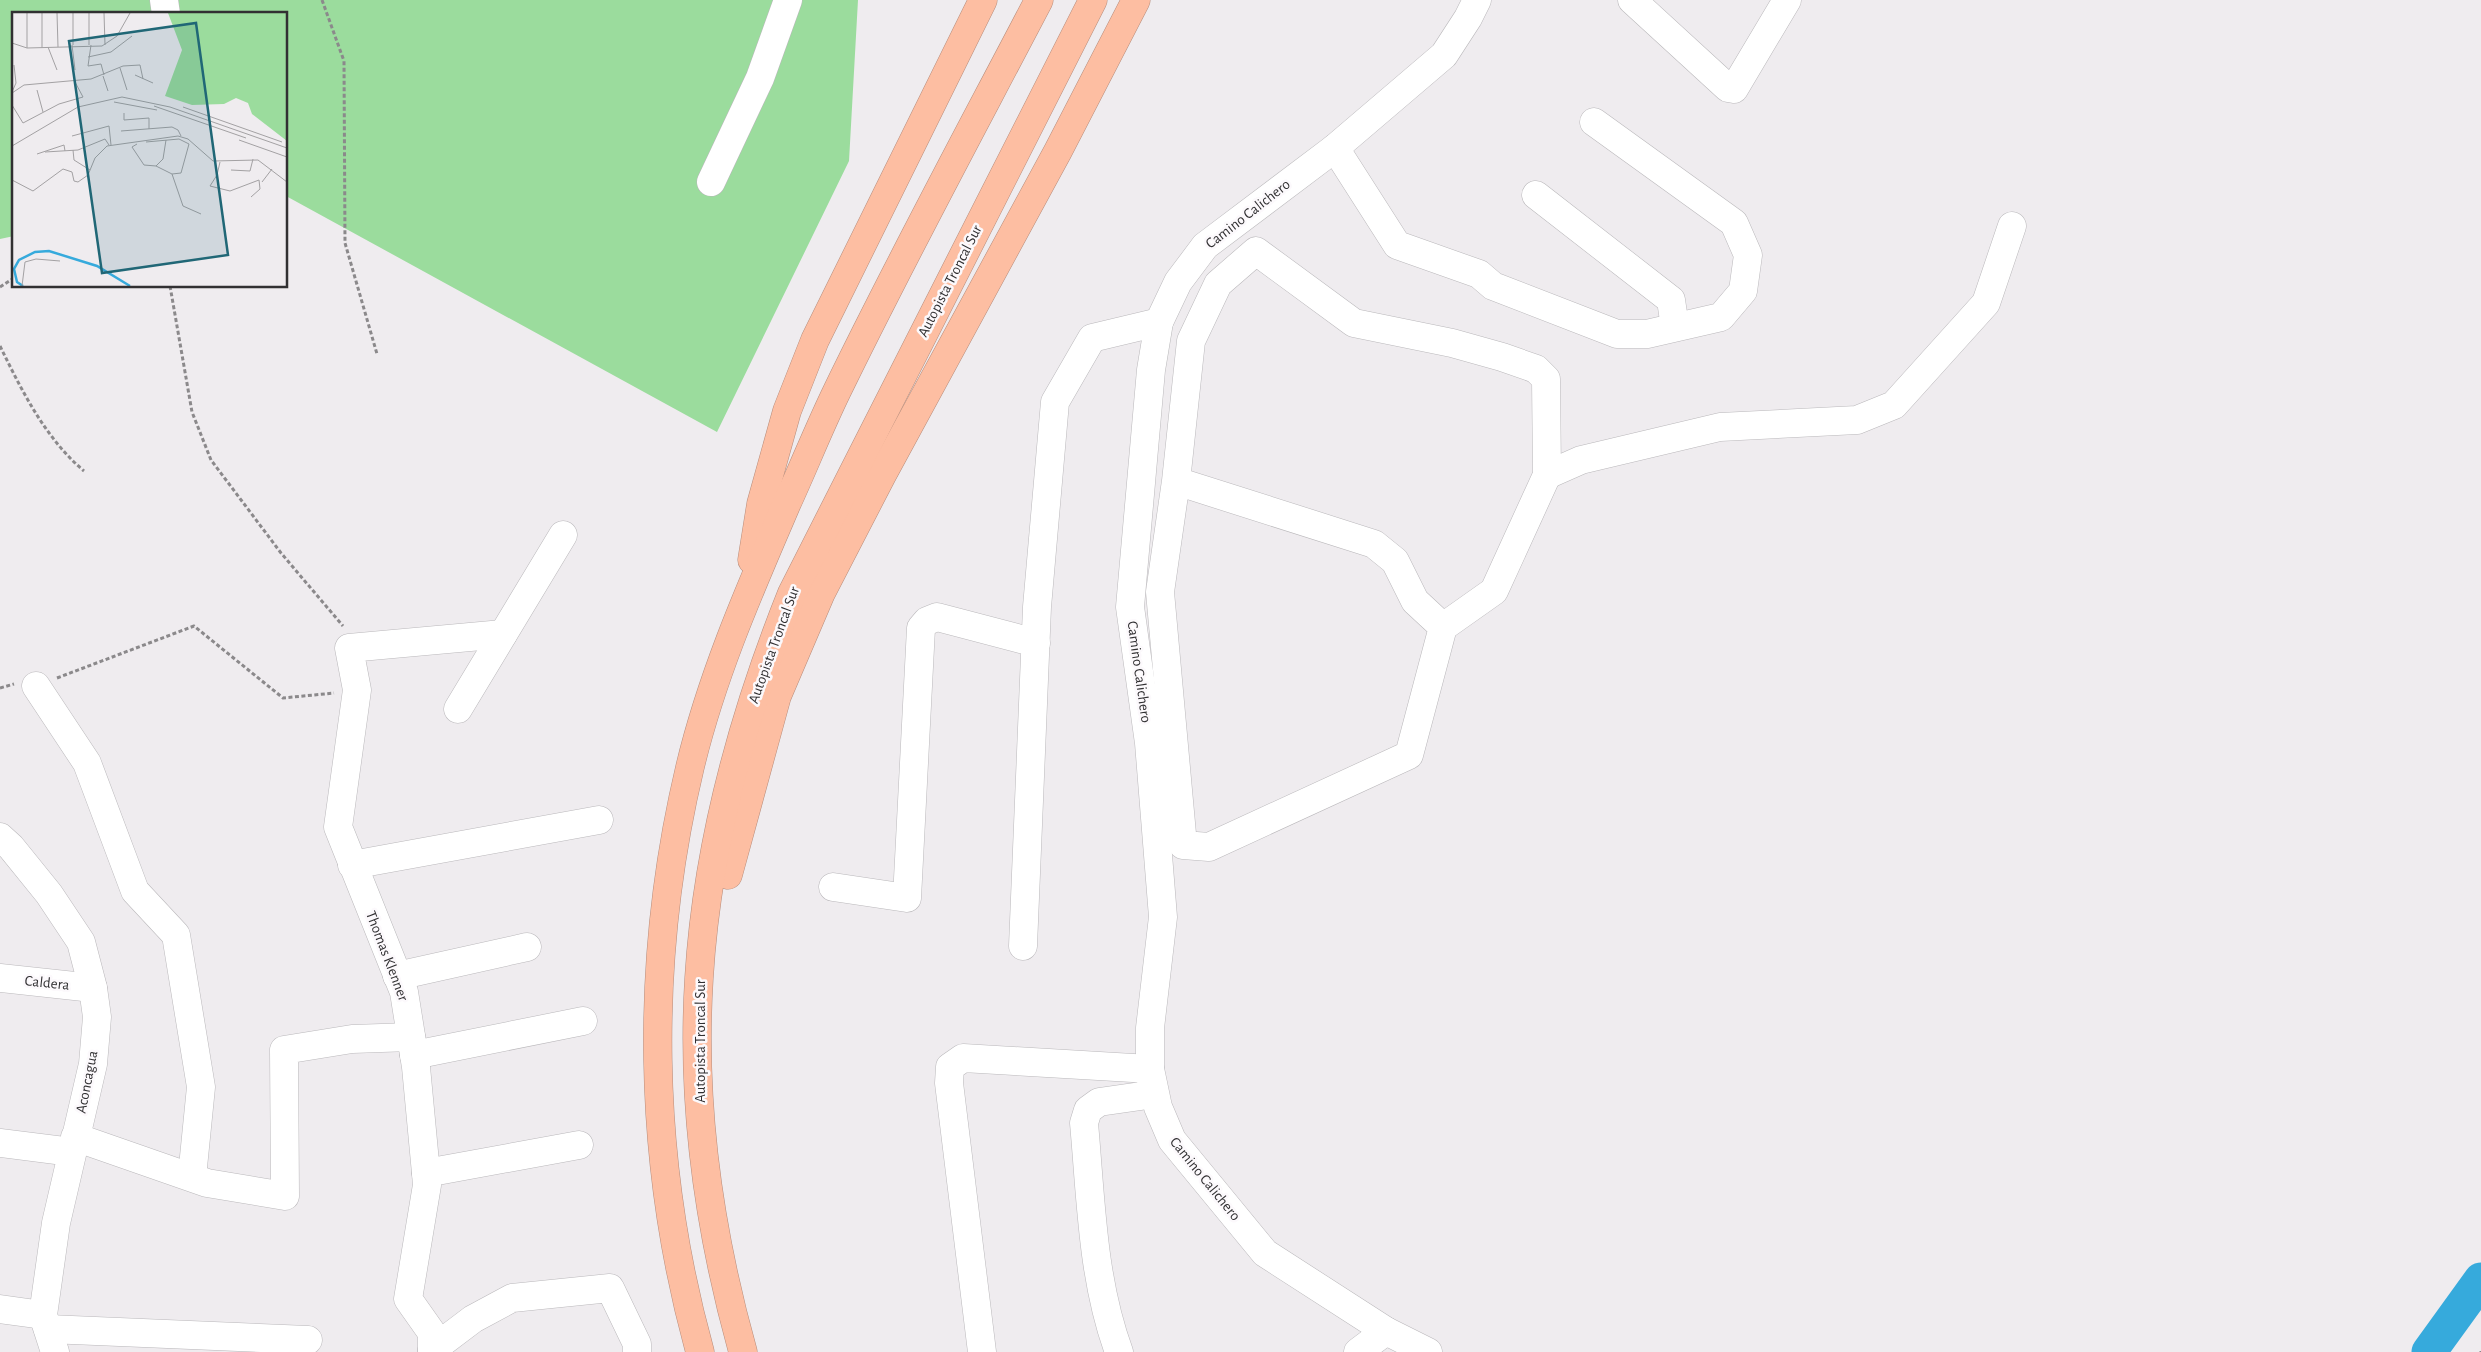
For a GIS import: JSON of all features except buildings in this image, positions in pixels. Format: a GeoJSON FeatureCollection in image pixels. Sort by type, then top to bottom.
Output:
{"type":"FeatureCollection","features":[{"type":"Feature","properties":{"kind":"highway"},"geometry":{"type":"LineString","coordinates":[[746,596],[761,504],[787,411],[824,322],[983,0]]}},
{"type":"Feature","properties":{"kind":"highway"},"geometry":{"type":"LineString","coordinates":[[700,1352],[679,1266],[664,1172],[657,1056],[659,978],[668,881],[690,765],[706,708],[746,596],[835,394],[1039,0]]}},
{"type":"Feature","properties":{"kind":"highway","name":"Autopista Troncal Sur"},"geometry":{"type":"LineString","coordinates":[[743,1352],[718,1248],[706,1167],[699,1086],[699,978],[710,882],[729,788],[756,689],[792,593],[1093,0]]}},
{"type":"Feature","properties":{"kind":"highway"},"geometry":{"type":"LineString","coordinates":[[699,978],[778,696],[822,593],[882,475],[1058,151],[1136,0]]}},
{"type":"Feature","properties":{"kind":"street"},"geometry":{"type":"LineString","coordinates":[[711,182],[760,78],[788,0]]}},
{"type":"Feature","properties":{"kind":"street","name":"Camino Calichero"},"geometry":{"type":"LineString","coordinates":[[1428,1352],[1386,1331],[1265,1253],[1172,1140],[1151,1079],[1150,1028],[1163,917],[1149,743],[1130,607],[1150,370],[1160,322],[1167,301],[1190,263],[1205,246],[1335,148],[1444,55],[1477,0]]}},
{"type":"Feature","properties":{"kind":"street"},"geometry":{"type":"LineString","coordinates":[[1632,0],[1728,88],[1734,89],[1787,0]]}},
{"type":"Feature","properties":{"kind":"street"},"geometry":{"type":"LineString","coordinates":[[1335,148],[1396,244],[1479,274],[1493,286],[1617,334],[1647,334],[1721,316],[1743,291],[1748,255],[1734,223],[1594,122]]}},
{"type":"Feature","properties":{"kind":"street"},"geometry":{"type":"LineString","coordinates":[[1536,195],[1670,300],[1676,327]]}},
{"type":"Feature","properties":{"kind":"street"},"geometry":{"type":"LineString","coordinates":[[1233,225],[1256,252],[1354,323],[1452,343],[1536,369],[1546,379],[1547,474],[1494,591],[1443,627],[1410,755],[1209,847],[1183,846],[1160,592],[1176,481],[1191,341],[1218,284],[1256,252]]}},
{"type":"Feature","properties":{"kind":"street"},"geometry":{"type":"LineString","coordinates":[[1547,474],[1581,460],[1720,426],[1857,420],[1894,405],[1986,303],[2012,226]]}},
{"type":"Feature","properties":{"kind":"street"},"geometry":{"type":"LineString","coordinates":[[1023,946],[1037,607],[1055,402],[1092,338],[1160,322]]}},
{"type":"Feature","properties":{"kind":"street"},"geometry":{"type":"LineString","coordinates":[[1176,481],[1374,544],[1395,561],[1415,601],[1443,627]]}},
{"type":"Feature","properties":{"kind":"street"},"geometry":{"type":"LineString","coordinates":[[458,709],[563,535]]}},
{"type":"Feature","properties":{"kind":"street"},"geometry":{"type":"LineString","coordinates":[[833,887],[907,898],[921,628],[927,621],[937,617],[1036,644]]}},
{"type":"Feature","properties":{"kind":"street"},"geometry":{"type":"LineString","coordinates":[[349,648],[503,634]]}},
{"type":"Feature","properties":{"kind":"street","name":"Thomas Klenner"},"geometry":{"type":"LineString","coordinates":[[349,648],[357,690],[338,827],[404,992],[412,1046],[427,1185],[408,1299],[432,1333],[432,1351]]}},
{"type":"Feature","properties":{"kind":"street"},"geometry":{"type":"LineString","coordinates":[[36,686],[87,763],[135,891],[176,935],[201,1087],[192,1177]]}},
{"type":"Feature","properties":{"kind":"street"},"geometry":{"type":"LineString","coordinates":[[352,865],[599,820]]}},
{"type":"Feature","properties":{"kind":"street","name":"Aconcagua"},"geometry":{"type":"LineString","coordinates":[[0,837],[11,847],[49,894],[81,942],[93,988],[97,1017],[93,1064],[56,1224],[49,1332]]}},
{"type":"Feature","properties":{"kind":"street"},"geometry":{"type":"LineString","coordinates":[[397,976],[527,947]]}},
{"type":"Feature","properties":{"kind":"street","name":"Caldera"},"geometry":{"type":"LineString","coordinates":[[0,978],[93,988]]}},
{"type":"Feature","properties":{"kind":"street"},"geometry":{"type":"LineString","coordinates":[[0,1143],[73,1144],[208,1183],[285,1196],[284,1050],[352,1039],[412,1046],[583,1021]]}},
{"type":"Feature","properties":{"kind":"street"},"geometry":{"type":"LineString","coordinates":[[982,1352],[949,1083],[950,1067],[963,1058],[1151,1079],[1141,1096],[1099,1102],[1088,1110],[1084,1122],[1096,1247],[1108,1322],[1118,1352]]}},
{"type":"Feature","properties":{"kind":"street"},"geometry":{"type":"LineString","coordinates":[[426,1173],[579,1144]]}},
{"type":"Feature","properties":{"kind":"street"},"geometry":{"type":"LineString","coordinates":[[432,1351],[473,1319],[512,1298],[610,1288],[637,1344],[637,1352]]}},
{"type":"Feature","properties":{"kind":"street"},"geometry":{"type":"LineString","coordinates":[[0,1309],[49,1332],[308,1340]]}},
{"type":"Feature","properties":{"kind":"street"},"geometry":{"type":"LineString","coordinates":[[1358,1352],[1386,1331]]}},
{"type":"Feature","properties":{"kind":"path"},"geometry":{"type":"LineString","coordinates":[[322,0],[344,61],[345,243],[377,354]]}},
{"type":"Feature","properties":{"kind":"path"},"geometry":{"type":"LineString","coordinates":[[0,287],[12,279]]}},
{"type":"Feature","properties":{"kind":"path"},"geometry":{"type":"LineString","coordinates":[[170,288],[192,412],[211,460],[281,552],[346,628],[349,648]]}},
{"type":"Feature","properties":{"kind":"path"},"geometry":{"type":"LineString","coordinates":[[0,346],[28,403],[69,459],[84,471]]}},
{"type":"Feature","properties":{"kind":"path"},"geometry":{"type":"LineString","coordinates":[[36,686],[194,626],[283,698],[357,690]]}},
{"type":"Feature","properties":{"kind":"green space"},"geometry":{"type":"Polygon","coordinates":[[[0,0],[858,0],[849,161],[717,432],[288,197],[288,12],[12,12],[12,236],[0,239],[0,0]]]}},
{"type":"Feature","properties":{"kind":"waterway"},"geometry":{"type":"LineString","coordinates":[[2429,1352],[2481,1280]]}}]}
